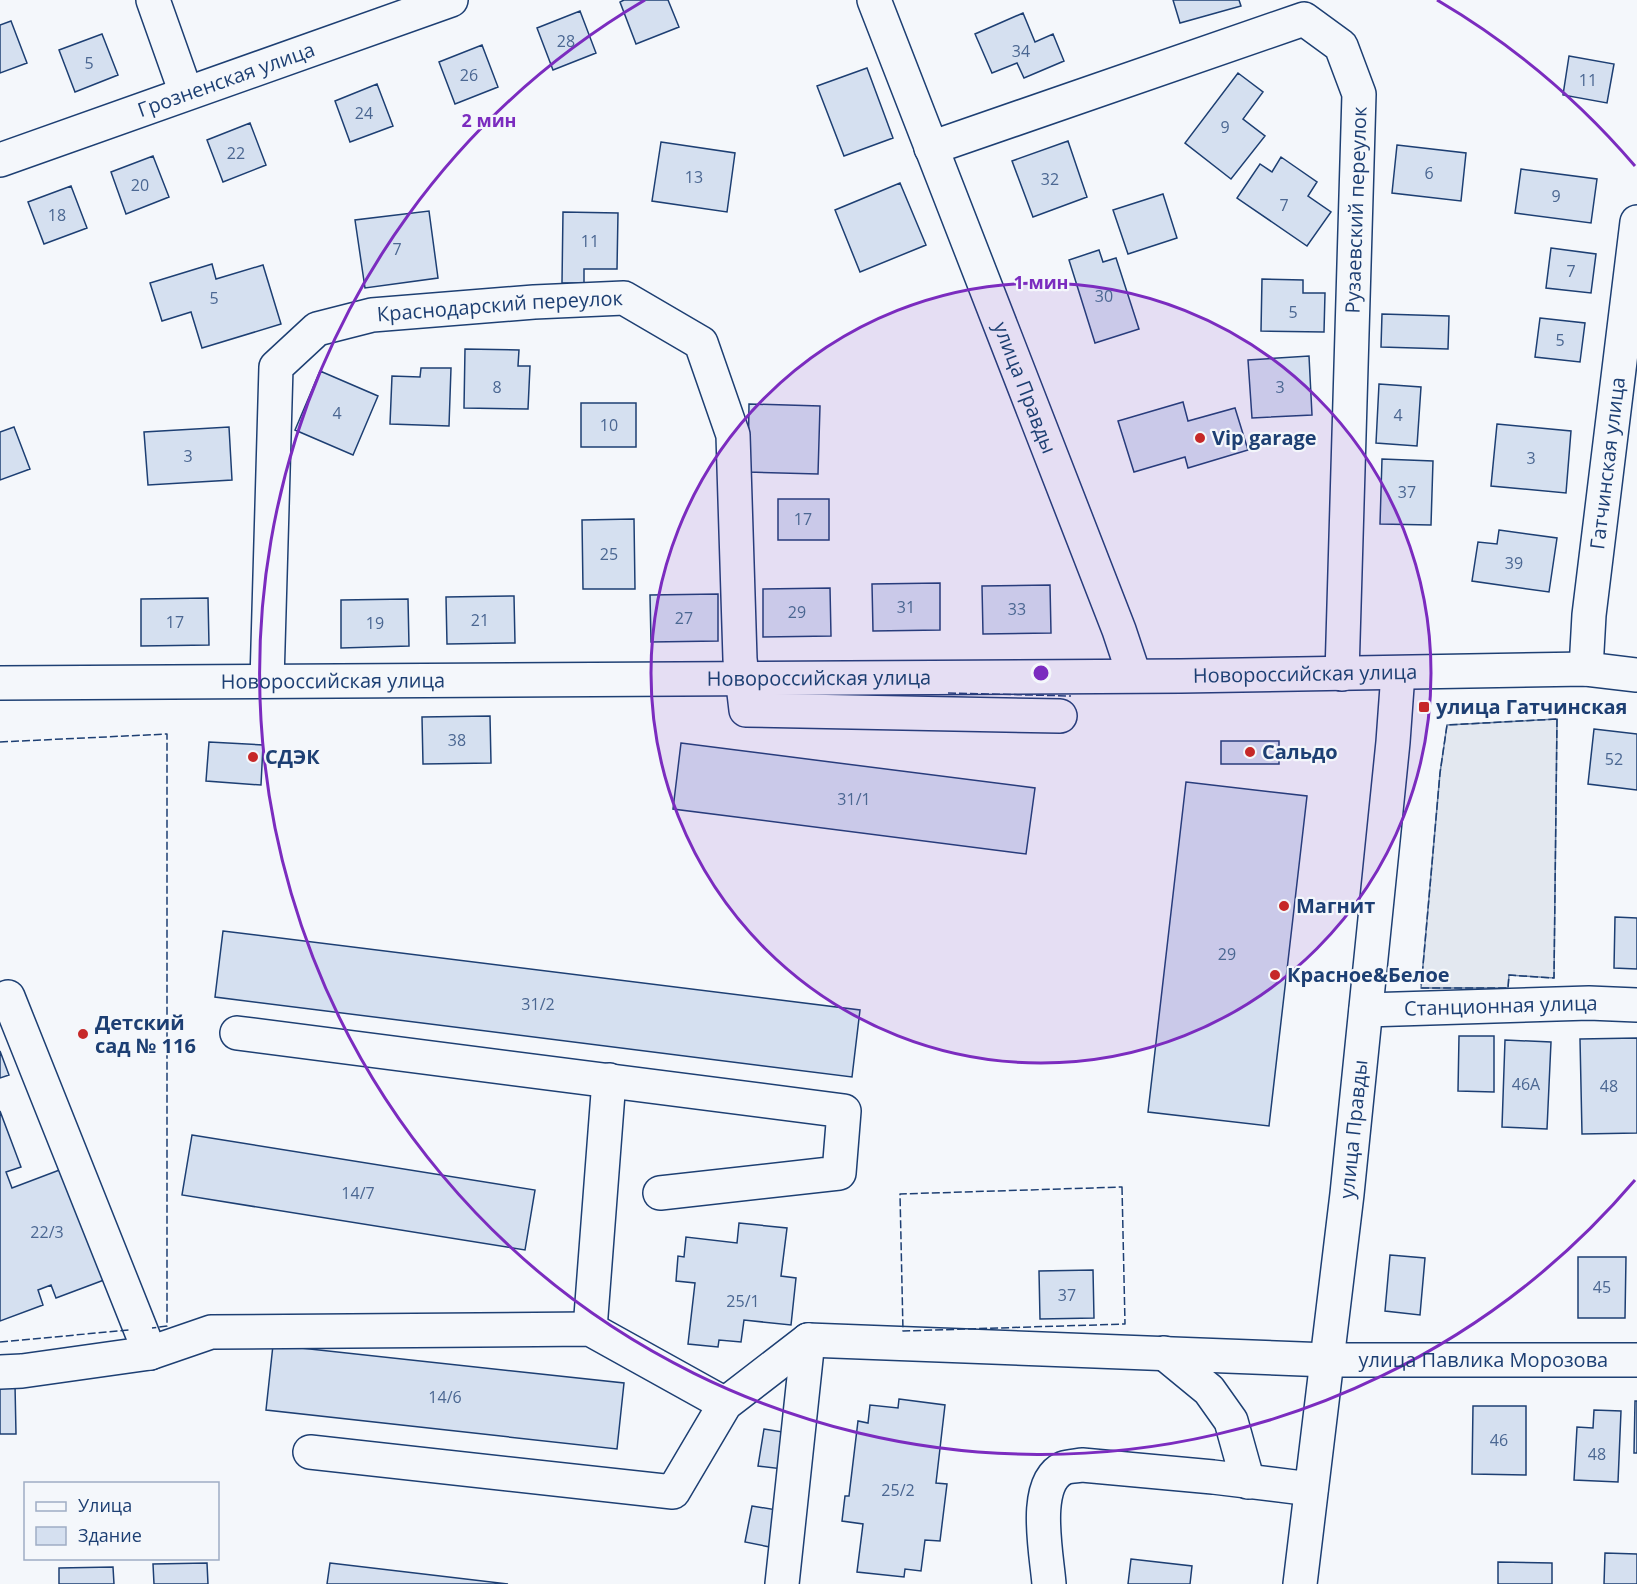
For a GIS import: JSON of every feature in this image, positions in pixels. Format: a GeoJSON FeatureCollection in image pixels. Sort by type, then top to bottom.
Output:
{"type":"FeatureCollection","features":[{"type":"Feature","properties":{"kind":"street"},"geometry":{"type":"LineString","coordinates":[[153,0],[186,93]]}},
{"type":"Feature","properties":{"kind":"street","name":"Грозненская улица"},"geometry":{"type":"LineString","coordinates":[[0,160],[451,0]]}},
{"type":"Feature","properties":{"kind":"street","name":"улица Правды"},"geometry":{"type":"LineString","coordinates":[[874,0],[1134,675]]}},
{"type":"Feature","properties":{"kind":"street","name":"Рузаевский переулок"},"geometry":{"type":"LineString","coordinates":[[931,148],[1304,19],[1341,46],[1359,94],[1342,674]]}},
{"type":"Feature","properties":{"kind":"street","name":"Гатчинская улица"},"geometry":{"type":"LineString","coordinates":[[1586,669],[1590,603],[1637,222]]}},
{"type":"Feature","properties":{"kind":"street","name":"Краснодарский переулок"},"geometry":{"type":"LineString","coordinates":[[267,681],[276,367],[316,329],[372,315],[534,302],[624,298],[701,343],[733,435],[740,659],[746,710],[1060,716]]}},
{"type":"Feature","properties":{"kind":"street","name":"Новороссийская улица"},"geometry":{"type":"LineString","coordinates":[[1,678],[267,681],[1342,674],[1586,669],[1637,675]]}},
{"type":"Feature","properties":{"kind":"street","name":"улица Правды"},"geometry":{"type":"LineString","coordinates":[[1300,1584],[1328,1359],[1366,1010],[1398,673]]}},
{"type":"Feature","properties":{"kind":"street"},"geometry":{"type":"LineString","coordinates":[[0,1000],[8,997],[150,1353]]}},
{"type":"Feature","properties":{"kind":"street","name":"Станционная улица"},"geometry":{"type":"LineString","coordinates":[[1366,1010],[1589,1003],[1637,1005]]}},
{"type":"Feature","properties":{"kind":"street"},"geometry":{"type":"LineString","coordinates":[[237,1033],[844,1111],[839,1173],[660,1193]]}},
{"type":"Feature","properties":{"kind":"street"},"geometry":{"type":"LineString","coordinates":[[590,1329],[609,1080]]}},
{"type":"Feature","properties":{"kind":"street"},"geometry":{"type":"LineString","coordinates":[[0,1372],[150,1353],[211,1332],[590,1329],[725,1404]]}},
{"type":"Feature","properties":{"kind":"street"},"geometry":{"type":"LineString","coordinates":[[310,1452],[674,1492],[725,1404],[808,1340]]}},
{"type":"Feature","properties":{"kind":"street"},"geometry":{"type":"LineString","coordinates":[[782,1584],[808,1340]]}},
{"type":"Feature","properties":{"kind":"street","name":"улица Павлика Морозова"},"geometry":{"type":"LineString","coordinates":[[808,1340],[1328,1359],[1637,1360]]}},
{"type":"Feature","properties":{"kind":"street"},"geometry":{"type":"LineString","coordinates":[[1164,1353],[1209,1390],[1231,1421],[1248,1482]]}},
{"type":"Feature","properties":{"kind":"street"},"geometry":{"type":"LineString","coordinates":[[1049,1584],[1043,1508],[1048,1485],[1056,1474],[1065,1468],[1082,1465],[1311,1489]]}},
{"type":"Feature","properties":{"kind":"shaded area"},"geometry":{"type":"Polygon","coordinates":[[[1557,719],[1554,978],[1509,975],[1508,988],[1421,988],[1440,773],[1447,725],[1557,719]]]}},
{"type":"Feature","properties":{"kind":"building"},"geometry":{"type":"Polygon","coordinates":[[[624,0],[668,0],[679,27],[636,44],[620,2],[624,0]]]}},
{"type":"Feature","properties":{"kind":"building"},"geometry":{"type":"Polygon","coordinates":[[[1173,0],[1239,0],[1241,6],[1180,23],[1173,0]]]}},
{"type":"Feature","properties":{"kind":"building"},"geometry":{"type":"Polygon","coordinates":[[[580,11],[596,53],[553,70],[537,28],[580,11]]]}},
{"type":"Feature","properties":{"kind":"building"},"geometry":{"type":"Polygon","coordinates":[[[1023,13],[1035,42],[1053,34],[1064,61],[1024,78],[1017,63],[992,73],[975,34],[1023,13]]]}},
{"type":"Feature","properties":{"kind":"building"},"geometry":{"type":"Polygon","coordinates":[[[11,21],[27,63],[0,73],[0,25],[11,21]]]}},
{"type":"Feature","properties":{"kind":"building"},"geometry":{"type":"Polygon","coordinates":[[[102,34],[118,75],[75,92],[59,50],[102,34]]]}},
{"type":"Feature","properties":{"kind":"building"},"geometry":{"type":"Polygon","coordinates":[[[482,45],[498,87],[455,104],[439,62],[482,45]]]}},
{"type":"Feature","properties":{"kind":"building"},"geometry":{"type":"Polygon","coordinates":[[[1569,56],[1614,64],[1607,103],[1563,95],[1569,56]]]}},
{"type":"Feature","properties":{"kind":"building"},"geometry":{"type":"Polygon","coordinates":[[[867,68],[893,138],[844,156],[817,86],[867,68]]]}},
{"type":"Feature","properties":{"kind":"building"},"geometry":{"type":"Polygon","coordinates":[[[1238,73],[1263,92],[1243,119],[1265,136],[1231,179],[1185,143],[1238,73]]]}},
{"type":"Feature","properties":{"kind":"building"},"geometry":{"type":"Polygon","coordinates":[[[377,84],[393,126],[350,142],[335,101],[377,84]]]}},
{"type":"Feature","properties":{"kind":"building"},"geometry":{"type":"Polygon","coordinates":[[[250,123],[266,165],[223,182],[207,140],[250,123]]]}},
{"type":"Feature","properties":{"kind":"building"},"geometry":{"type":"Polygon","coordinates":[[[1068,141],[1087,197],[1033,217],[1012,161],[1068,141]]]}},
{"type":"Feature","properties":{"kind":"building"},"geometry":{"type":"Polygon","coordinates":[[[661,142],[735,153],[727,212],[652,201],[661,142]]]}},
{"type":"Feature","properties":{"kind":"building"},"geometry":{"type":"Polygon","coordinates":[[[1397,145],[1466,153],[1461,201],[1392,193],[1397,145]]]}},
{"type":"Feature","properties":{"kind":"building"},"geometry":{"type":"Polygon","coordinates":[[[153,156],[169,197],[126,214],[111,172],[153,156]]]}},
{"type":"Feature","properties":{"kind":"building"},"geometry":{"type":"Polygon","coordinates":[[[1281,157],[1317,182],[1308,196],[1331,212],[1307,246],[1237,198],[1260,164],[1272,172],[1281,157]]]}},
{"type":"Feature","properties":{"kind":"building"},"geometry":{"type":"Polygon","coordinates":[[[1521,169],[1597,179],[1591,223],[1515,213],[1521,169]]]}},
{"type":"Feature","properties":{"kind":"building"},"geometry":{"type":"Polygon","coordinates":[[[900,183],[926,245],[860,272],[835,210],[900,183]]]}},
{"type":"Feature","properties":{"kind":"building"},"geometry":{"type":"Polygon","coordinates":[[[71,186],[87,228],[44,244],[28,202],[71,186]]]}},
{"type":"Feature","properties":{"kind":"building"},"geometry":{"type":"Polygon","coordinates":[[[1163,194],[1177,238],[1128,254],[1113,210],[1163,194]]]}},
{"type":"Feature","properties":{"kind":"building"},"geometry":{"type":"Polygon","coordinates":[[[429,211],[438,278],[365,288],[355,220],[429,211]]]}},
{"type":"Feature","properties":{"kind":"building"},"geometry":{"type":"Polygon","coordinates":[[[563,212],[618,213],[617,269],[584,269],[584,283],[562,283],[563,212]]]}},
{"type":"Feature","properties":{"kind":"building"},"geometry":{"type":"Polygon","coordinates":[[[1551,248],[1596,254],[1591,293],[1546,288],[1551,248]]]}},
{"type":"Feature","properties":{"kind":"building"},"geometry":{"type":"Polygon","coordinates":[[[1099,250],[1103,262],[1116,258],[1139,329],[1095,343],[1069,260],[1099,250]]]}},
{"type":"Feature","properties":{"kind":"building"},"geometry":{"type":"Polygon","coordinates":[[[212,264],[216,279],[263,265],[281,324],[202,348],[191,312],[162,321],[150,283],[212,264]]]}},
{"type":"Feature","properties":{"kind":"building"},"geometry":{"type":"Polygon","coordinates":[[[1262,279],[1303,280],[1303,293],[1325,293],[1324,332],[1261,331],[1262,279]]]}},
{"type":"Feature","properties":{"kind":"building"},"geometry":{"type":"Polygon","coordinates":[[[1382,314],[1449,316],[1448,349],[1381,347],[1382,314]]]}},
{"type":"Feature","properties":{"kind":"building"},"geometry":{"type":"Polygon","coordinates":[[[1540,318],[1585,323],[1580,362],[1535,357],[1540,318]]]}},
{"type":"Feature","properties":{"kind":"building"},"geometry":{"type":"Polygon","coordinates":[[[465,349],[519,350],[518,366],[530,366],[528,409],[464,408],[465,349]]]}},
{"type":"Feature","properties":{"kind":"building"},"geometry":{"type":"Polygon","coordinates":[[[1309,356],[1312,415],[1252,418],[1248,360],[1309,356]]]}},
{"type":"Feature","properties":{"kind":"building"},"geometry":{"type":"Polygon","coordinates":[[[421,368],[451,368],[449,426],[390,424],[392,376],[420,377],[421,368]]]}},
{"type":"Feature","properties":{"kind":"building"},"geometry":{"type":"Polygon","coordinates":[[[320,371],[378,396],[353,455],[295,430],[320,371]]]}},
{"type":"Feature","properties":{"kind":"building"},"geometry":{"type":"Polygon","coordinates":[[[1379,384],[1421,387],[1417,446],[1376,443],[1379,384]]]}},
{"type":"Feature","properties":{"kind":"building"},"geometry":{"type":"Polygon","coordinates":[[[1183,402],[1188,421],[1235,408],[1248,450],[1188,468],[1185,457],[1134,472],[1118,421],[1183,402]]]}},
{"type":"Feature","properties":{"kind":"building"},"geometry":{"type":"Polygon","coordinates":[[[581,403],[636,403],[636,447],[581,447],[581,403]]]}},
{"type":"Feature","properties":{"kind":"building"},"geometry":{"type":"Polygon","coordinates":[[[749,404],[820,406],[818,474],[748,472],[749,404]]]}},
{"type":"Feature","properties":{"kind":"building"},"geometry":{"type":"Polygon","coordinates":[[[1497,424],[1571,431],[1566,493],[1491,486],[1497,424]]]}},
{"type":"Feature","properties":{"kind":"building"},"geometry":{"type":"Polygon","coordinates":[[[14,427],[30,469],[0,480],[0,432],[14,427]]]}},
{"type":"Feature","properties":{"kind":"building"},"geometry":{"type":"Polygon","coordinates":[[[229,427],[232,480],[148,485],[144,432],[229,427]]]}},
{"type":"Feature","properties":{"kind":"building"},"geometry":{"type":"Polygon","coordinates":[[[1382,459],[1433,461],[1431,525],[1380,524],[1382,459]]]}},
{"type":"Feature","properties":{"kind":"building"},"geometry":{"type":"Polygon","coordinates":[[[778,499],[829,499],[829,540],[778,540],[778,499]]]}},
{"type":"Feature","properties":{"kind":"building"},"geometry":{"type":"Polygon","coordinates":[[[634,519],[635,589],[583,589],[582,520],[634,519]]]}},
{"type":"Feature","properties":{"kind":"building"},"geometry":{"type":"Polygon","coordinates":[[[1499,530],[1557,538],[1549,592],[1472,581],[1478,542],[1497,544],[1499,530]]]}},
{"type":"Feature","properties":{"kind":"building"},"geometry":{"type":"Polygon","coordinates":[[[940,583],[940,630],[873,631],[872,584],[940,583]]]}},
{"type":"Feature","properties":{"kind":"building"},"geometry":{"type":"Polygon","coordinates":[[[1050,585],[1051,633],[983,634],[982,586],[1050,585]]]}},
{"type":"Feature","properties":{"kind":"building"},"geometry":{"type":"Polygon","coordinates":[[[830,588],[831,636],[763,637],[763,589],[830,588]]]}},
{"type":"Feature","properties":{"kind":"building"},"geometry":{"type":"Polygon","coordinates":[[[718,594],[718,641],[651,642],[650,595],[718,594]]]}},
{"type":"Feature","properties":{"kind":"building"},"geometry":{"type":"Polygon","coordinates":[[[514,596],[515,643],[447,644],[446,597],[514,596]]]}},
{"type":"Feature","properties":{"kind":"building"},"geometry":{"type":"Polygon","coordinates":[[[208,598],[209,645],[141,646],[141,599],[208,598]]]}},
{"type":"Feature","properties":{"kind":"building"},"geometry":{"type":"Polygon","coordinates":[[[408,599],[409,646],[341,648],[341,600],[408,599]]]}},
{"type":"Feature","properties":{"kind":"building"},"geometry":{"type":"Polygon","coordinates":[[[490,716],[491,763],[423,764],[422,717],[490,716]]]}},
{"type":"Feature","properties":{"kind":"building"},"geometry":{"type":"Polygon","coordinates":[[[1594,729],[1637,734],[1637,790],[1588,784],[1594,729]]]}},
{"type":"Feature","properties":{"kind":"building","name":"Сальдо"},"geometry":{"type":"Polygon","coordinates":[[[1221,741],[1279,741],[1279,764],[1221,764],[1221,741]]]}},
{"type":"Feature","properties":{"kind":"building"},"geometry":{"type":"Polygon","coordinates":[[[209,742],[263,745],[261,785],[206,781],[209,742]]]}},
{"type":"Feature","properties":{"kind":"building"},"geometry":{"type":"Polygon","coordinates":[[[681,743],[1035,788],[1026,854],[673,809],[681,743]]]}},
{"type":"Feature","properties":{"kind":"building"},"geometry":{"type":"Polygon","coordinates":[[[1186,782],[1307,796],[1269,1126],[1148,1112],[1186,782]]]}},
{"type":"Feature","properties":{"kind":"building"},"geometry":{"type":"Polygon","coordinates":[[[1615,917],[1637,918],[1637,969],[1614,968],[1615,917]]]}},
{"type":"Feature","properties":{"kind":"building"},"geometry":{"type":"Polygon","coordinates":[[[223,931],[860,1010],[852,1077],[215,997],[223,931]]]}},
{"type":"Feature","properties":{"kind":"building"},"geometry":{"type":"Polygon","coordinates":[[[1459,1036],[1494,1036],[1494,1092],[1458,1091],[1459,1036]]]}},
{"type":"Feature","properties":{"kind":"building"},"geometry":{"type":"Polygon","coordinates":[[[1637,1038],[1637,1133],[1582,1134],[1580,1039],[1637,1038]]]}},
{"type":"Feature","properties":{"kind":"building"},"geometry":{"type":"Polygon","coordinates":[[[1505,1040],[1551,1042],[1547,1129],[1502,1127],[1505,1040]]]}},
{"type":"Feature","properties":{"kind":"building"},"geometry":{"type":"Polygon","coordinates":[[[0,1051],[9,1075],[0,1078],[0,1051]]]}},
{"type":"Feature","properties":{"kind":"building"},"geometry":{"type":"Polygon","coordinates":[[[0,1111],[21,1167],[6,1172],[12,1188],[70,1166],[112,1277],[56,1298],[51,1285],[38,1290],[43,1305],[0,1321],[0,1111]]]}},
{"type":"Feature","properties":{"kind":"building"},"geometry":{"type":"Polygon","coordinates":[[[192,1135],[535,1190],[525,1250],[182,1195],[192,1135]]]}},
{"type":"Feature","properties":{"kind":"building"},"geometry":{"type":"Polygon","coordinates":[[[739,1223],[787,1228],[781,1276],[796,1278],[791,1325],[744,1320],[741,1342],[719,1340],[718,1347],[688,1344],[695,1283],[676,1281],[678,1256],[684,1257],[686,1237],[737,1243],[739,1223]]]}},
{"type":"Feature","properties":{"kind":"building"},"geometry":{"type":"Polygon","coordinates":[[[1390,1255],[1425,1258],[1420,1315],[1385,1311],[1390,1255]]]}},
{"type":"Feature","properties":{"kind":"building"},"geometry":{"type":"Polygon","coordinates":[[[1578,1257],[1626,1257],[1625,1318],[1578,1318],[1578,1257]]]}},
{"type":"Feature","properties":{"kind":"building"},"geometry":{"type":"Polygon","coordinates":[[[1093,1270],[1094,1318],[1040,1319],[1039,1271],[1093,1270]]]}},
{"type":"Feature","properties":{"kind":"building"},"geometry":{"type":"Polygon","coordinates":[[[273,1345],[624,1383],[617,1449],[266,1410],[273,1345]]]}},
{"type":"Feature","properties":{"kind":"building"},"geometry":{"type":"Polygon","coordinates":[[[15,1385],[16,1434],[0,1434],[0,1386],[15,1385]]]}},
{"type":"Feature","properties":{"kind":"building"},"geometry":{"type":"Polygon","coordinates":[[[899,1399],[945,1405],[936,1483],[947,1484],[940,1541],[925,1540],[921,1571],[905,1569],[904,1577],[857,1572],[863,1524],[842,1521],[845,1496],[849,1496],[858,1421],[868,1423],[870,1405],[898,1408],[899,1399]]]}},
{"type":"Feature","properties":{"kind":"building"},"geometry":{"type":"Polygon","coordinates":[[[1635,1401],[1637,1401],[1637,1453],[1634,1453],[1635,1401]]]}},
{"type":"Feature","properties":{"kind":"building"},"geometry":{"type":"Polygon","coordinates":[[[1473,1406],[1526,1406],[1526,1475],[1472,1474],[1473,1406]]]}},
{"type":"Feature","properties":{"kind":"building"},"geometry":{"type":"Polygon","coordinates":[[[1594,1410],[1621,1411],[1618,1482],[1574,1480],[1577,1427],[1593,1428],[1594,1410]]]}},
{"type":"Feature","properties":{"kind":"building"},"geometry":{"type":"Polygon","coordinates":[[[764,1429],[789,1433],[783,1469],[758,1466],[764,1429]]]}},
{"type":"Feature","properties":{"kind":"building"},"geometry":{"type":"Polygon","coordinates":[[[752,1506],[777,1510],[770,1547],[745,1542],[752,1506]]]}},
{"type":"Feature","properties":{"kind":"building"},"geometry":{"type":"Polygon","coordinates":[[[1605,1553],[1637,1554],[1637,1584],[1604,1584],[1605,1553]]]}},
{"type":"Feature","properties":{"kind":"building"},"geometry":{"type":"Polygon","coordinates":[[[1131,1559],[1192,1566],[1190,1584],[1128,1584],[1131,1559]]]}},
{"type":"Feature","properties":{"kind":"building"},"geometry":{"type":"Polygon","coordinates":[[[1498,1562],[1552,1563],[1552,1584],[1498,1584],[1498,1562]]]}},
{"type":"Feature","properties":{"kind":"building"},"geometry":{"type":"Polygon","coordinates":[[[207,1563],[208,1584],[154,1584],[153,1564],[207,1563]]]}},
{"type":"Feature","properties":{"kind":"building"},"geometry":{"type":"Polygon","coordinates":[[[330,1563],[508,1584],[327,1584],[330,1563]]]}},
{"type":"Feature","properties":{"kind":"building"},"geometry":{"type":"Polygon","coordinates":[[[113,1567],[114,1584],[59,1584],[59,1568],[113,1567]]]}},
{"type":"Feature","properties":{"kind":"fence"},"geometry":{"type":"LineString","coordinates":[[948,693],[1071,696]]}},
{"type":"Feature","properties":{"kind":"fence"},"geometry":{"type":"LineString","coordinates":[[1557,719],[1554,978],[1509,975],[1508,988],[1421,988],[1440,773],[1447,725],[1557,719]]}},
{"type":"Feature","properties":{"kind":"fence"},"geometry":{"type":"LineString","coordinates":[[0,742],[167,734],[167,1326],[152,1328]]}},
{"type":"Feature","properties":{"kind":"fence"},"geometry":{"type":"LineString","coordinates":[[1122,1187],[1125,1324],[903,1331],[900,1194],[1122,1187]]}},
{"type":"Feature","properties":{"kind":"fence"},"geometry":{"type":"LineString","coordinates":[[0,1342],[129,1330]]}},
{"type":"Feature","properties":{"kind":"place","name":"Vip garage"},"geometry":{"type":"Point","coordinates":[1200,438]}},
{"type":"Feature","properties":{"kind":"place","name":"улица Гатчинская"},"geometry":{"type":"Point","coordinates":[1424,707]}},
{"type":"Feature","properties":{"kind":"place","name":"Сальдо"},"geometry":{"type":"Point","coordinates":[1250,752]}},
{"type":"Feature","properties":{"kind":"place","name":"СДЭК"},"geometry":{"type":"Point","coordinates":[253,757]}},
{"type":"Feature","properties":{"kind":"place","name":"Магнит"},"geometry":{"type":"Point","coordinates":[1284,906]}},
{"type":"Feature","properties":{"kind":"place","name":"Красное&Белое"},"geometry":{"type":"Point","coordinates":[1275,975]}},
{"type":"Feature","properties":{"kind":"place","name":"Детский сад № 116"},"geometry":{"type":"Point","coordinates":[83,1034]}}]}
